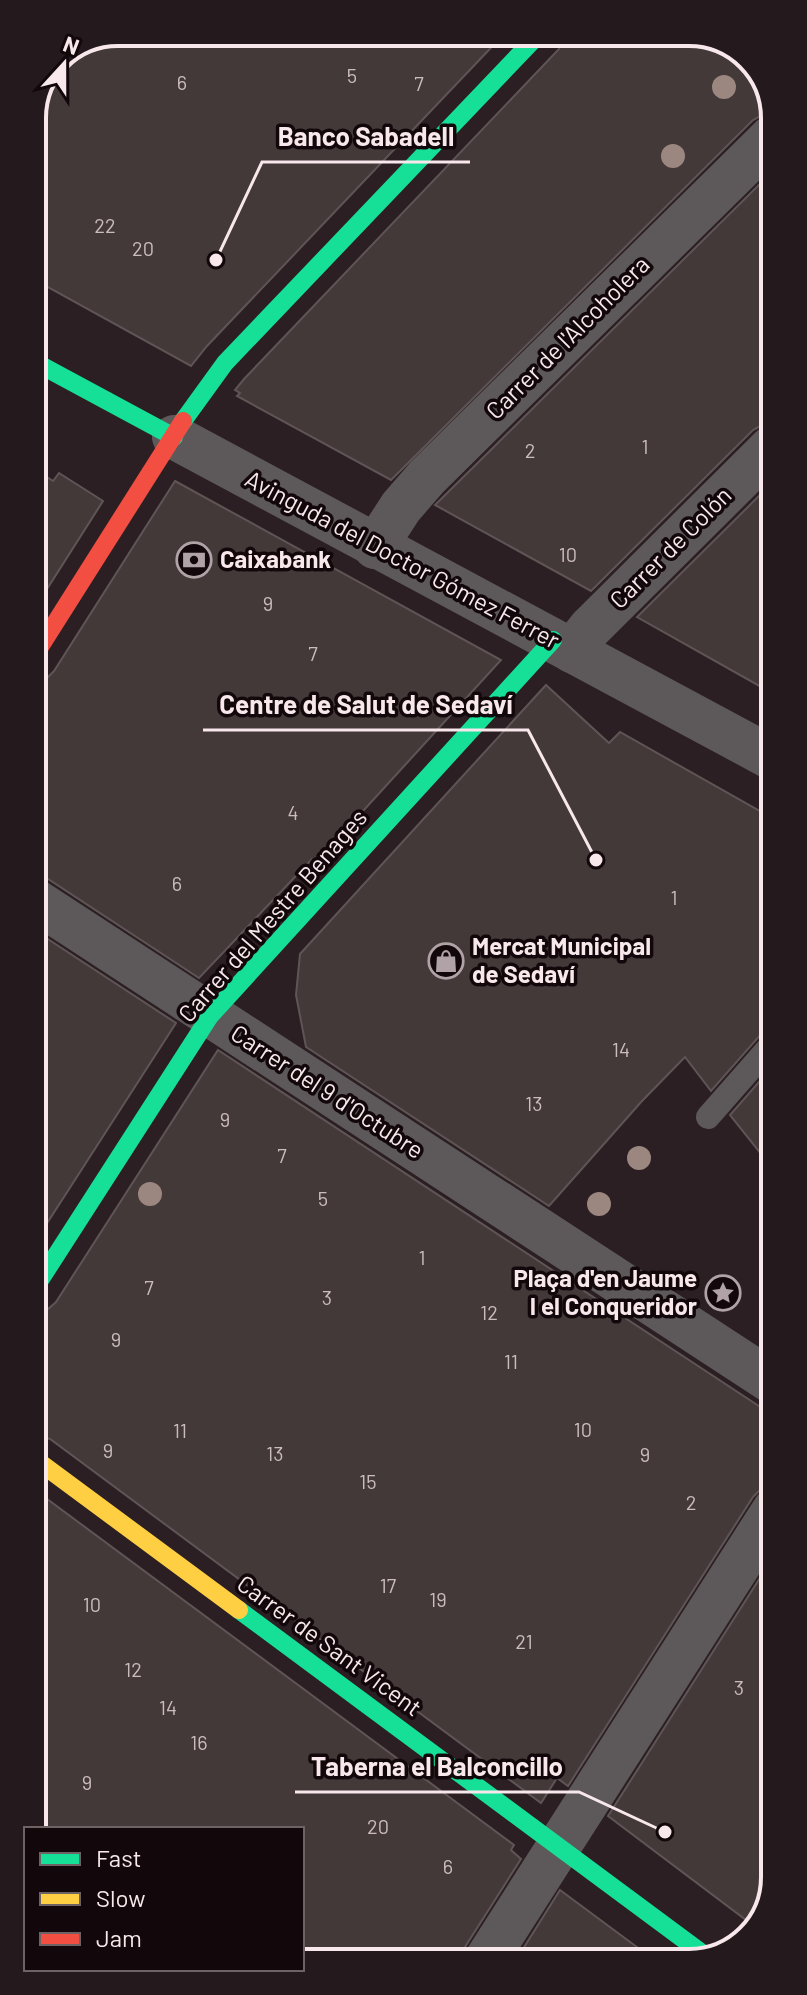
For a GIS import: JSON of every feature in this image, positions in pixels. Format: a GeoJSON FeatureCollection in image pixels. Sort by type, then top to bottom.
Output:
{"type":"FeatureCollection","features":[{"type":"Feature","properties":{"kind":"street"},"geometry":{"type":"LineString","coordinates":[[46,638],[199,396],[225,363],[528,46]]}},
{"type":"Feature","properties":{"kind":"street","name":"Carrer de l'Alcoholera"},"geometry":{"type":"LineString","coordinates":[[375,547],[401,507],[427,477],[761,148]]}},
{"type":"Feature","properties":{"kind":"street","name":"Avinguda del Doctor Gómez Ferrer"},"geometry":{"type":"LineString","coordinates":[[46,368],[761,752]]}},
{"type":"Feature","properties":{"kind":"street","name":"Carrer de Colón"},"geometry":{"type":"LineString","coordinates":[[562,645],[590,628],[761,458]]}},
{"type":"Feature","properties":{"kind":"street","name":"Carrer del Mestre Benages"},"geometry":{"type":"LineString","coordinates":[[46,1271],[210,1016],[562,645]]}},
{"type":"Feature","properties":{"kind":"street","name":"Carrer del 9 d'Octubre"},"geometry":{"type":"LineString","coordinates":[[46,908],[761,1374]]}},
{"type":"Feature","properties":{"kind":"street","name":"Carrer de Sant Vicent"},"geometry":{"type":"LineString","coordinates":[[46,1467],[696,1948]]}},
{"type":"Feature","properties":{"kind":"street"},"geometry":{"type":"LineString","coordinates":[[493,1949],[761,1531]]}},
{"type":"Feature","properties":{"kind":"lane"},"geometry":{"type":"LineString","coordinates":[[708,1117],[761,1057]]}},
{"type":"Feature","properties":{"kind":"building"},"geometry":{"type":"Polygon","coordinates":[[[118,46],[493,46],[207,346],[191,366],[46,286],[46,113],[53,86],[70,64],[95,50],[118,46]]]}},
{"type":"Feature","properties":{"kind":"building"},"geometry":{"type":"Polygon","coordinates":[[[560,46],[708,48],[733,61],[746,74],[754,86],[761,116],[753,120],[391,480],[237,396],[240,393],[235,390],[244,379],[560,46]]]}},
{"type":"Feature","properties":{"kind":"building"},"geometry":{"type":"Polygon","coordinates":[[[761,183],[761,426],[753,430],[591,591],[435,505],[761,183]]]}},
{"type":"Feature","properties":{"kind":"building"},"geometry":{"type":"Polygon","coordinates":[[[59,473],[103,501],[46,591],[46,476],[53,481],[59,473]]]}},
{"type":"Feature","properties":{"kind":"building"},"geometry":{"type":"Polygon","coordinates":[[[175,481],[501,660],[310,869],[311,860],[199,978],[46,878],[46,679],[175,481]]]}},
{"type":"Feature","properties":{"kind":"building"},"geometry":{"type":"Polygon","coordinates":[[[761,494],[761,687],[637,617],[761,494]]]}},
{"type":"Feature","properties":{"kind":"building"},"geometry":{"type":"Polygon","coordinates":[[[546,685],[609,743],[620,732],[761,812],[761,1034],[711,1091],[685,1057],[549,1206],[306,1047],[296,995],[300,954],[546,685]]]}},
{"type":"Feature","properties":{"kind":"building"},"geometry":{"type":"Polygon","coordinates":[[[46,938],[176,1023],[46,1225],[46,938]]]}},
{"type":"Feature","properties":{"kind":"building"},"geometry":{"type":"Polygon","coordinates":[[[218,1050],[761,1407],[761,1489],[568,1786],[557,1778],[541,1803],[46,1438],[46,1310],[56,1302],[218,1050]]]}},
{"type":"Feature","properties":{"kind":"building"},"geometry":{"type":"Polygon","coordinates":[[[761,1080],[761,1154],[730,1115],[761,1080]]]}},
{"type":"Feature","properties":{"kind":"building"},"geometry":{"type":"Polygon","coordinates":[[[46,1498],[514,1845],[511,1850],[521,1859],[465,1947],[304,1949],[304,1827],[46,1827],[46,1498]]]}},
{"type":"Feature","properties":{"kind":"building"},"geometry":{"type":"Polygon","coordinates":[[[761,1576],[761,1878],[757,1900],[749,1917],[746,1920],[608,1816],[761,1576]]]}},
{"type":"Feature","properties":{"kind":"building"},"geometry":{"type":"Polygon","coordinates":[[[560,1890],[640,1949],[523,1949],[560,1890]]]}},
{"type":"Feature","properties":{"kind":"traffic: fast"},"geometry":{"type":"LineString","coordinates":[[183,421],[225,363],[528,46]]}},
{"type":"Feature","properties":{"kind":"traffic: fast"},"geometry":{"type":"LineString","coordinates":[[46,368],[174,437]]}},
{"type":"Feature","properties":{"kind":"traffic: fast"},"geometry":{"type":"LineString","coordinates":[[46,1271],[210,1016],[553,640]]}},
{"type":"Feature","properties":{"kind":"traffic: fast"},"geometry":{"type":"LineString","coordinates":[[239,1610],[696,1948]]}},
{"type":"Feature","properties":{"kind":"traffic: slow"},"geometry":{"type":"LineString","coordinates":[[46,1467],[239,1610]]}},
{"type":"Feature","properties":{"kind":"traffic: jam"},"geometry":{"type":"LineString","coordinates":[[46,637],[183,421]]}},
{"type":"Feature","properties":{"kind":"place","name":"Banco Sabadell"},"geometry":{"type":"Point","coordinates":[216,260]}},
{"type":"Feature","properties":{"kind":"place","name":"Caixabank"},"geometry":{"type":"Point","coordinates":[194,560]}},
{"type":"Feature","properties":{"kind":"place","name":"Centre de Salut de Sedaví"},"geometry":{"type":"Point","coordinates":[596,860]}},
{"type":"Feature","properties":{"kind":"place","name":"Mercat Municipal de Sedaví"},"geometry":{"type":"Point","coordinates":[446,961]}},
{"type":"Feature","properties":{"kind":"place","name":"Plaça d'en Jaume I el Conqueridor"},"geometry":{"type":"Point","coordinates":[723,1293]}},
{"type":"Feature","properties":{"kind":"place","name":"Taberna el Balconcillo"},"geometry":{"type":"Point","coordinates":[665,1832]}}]}
